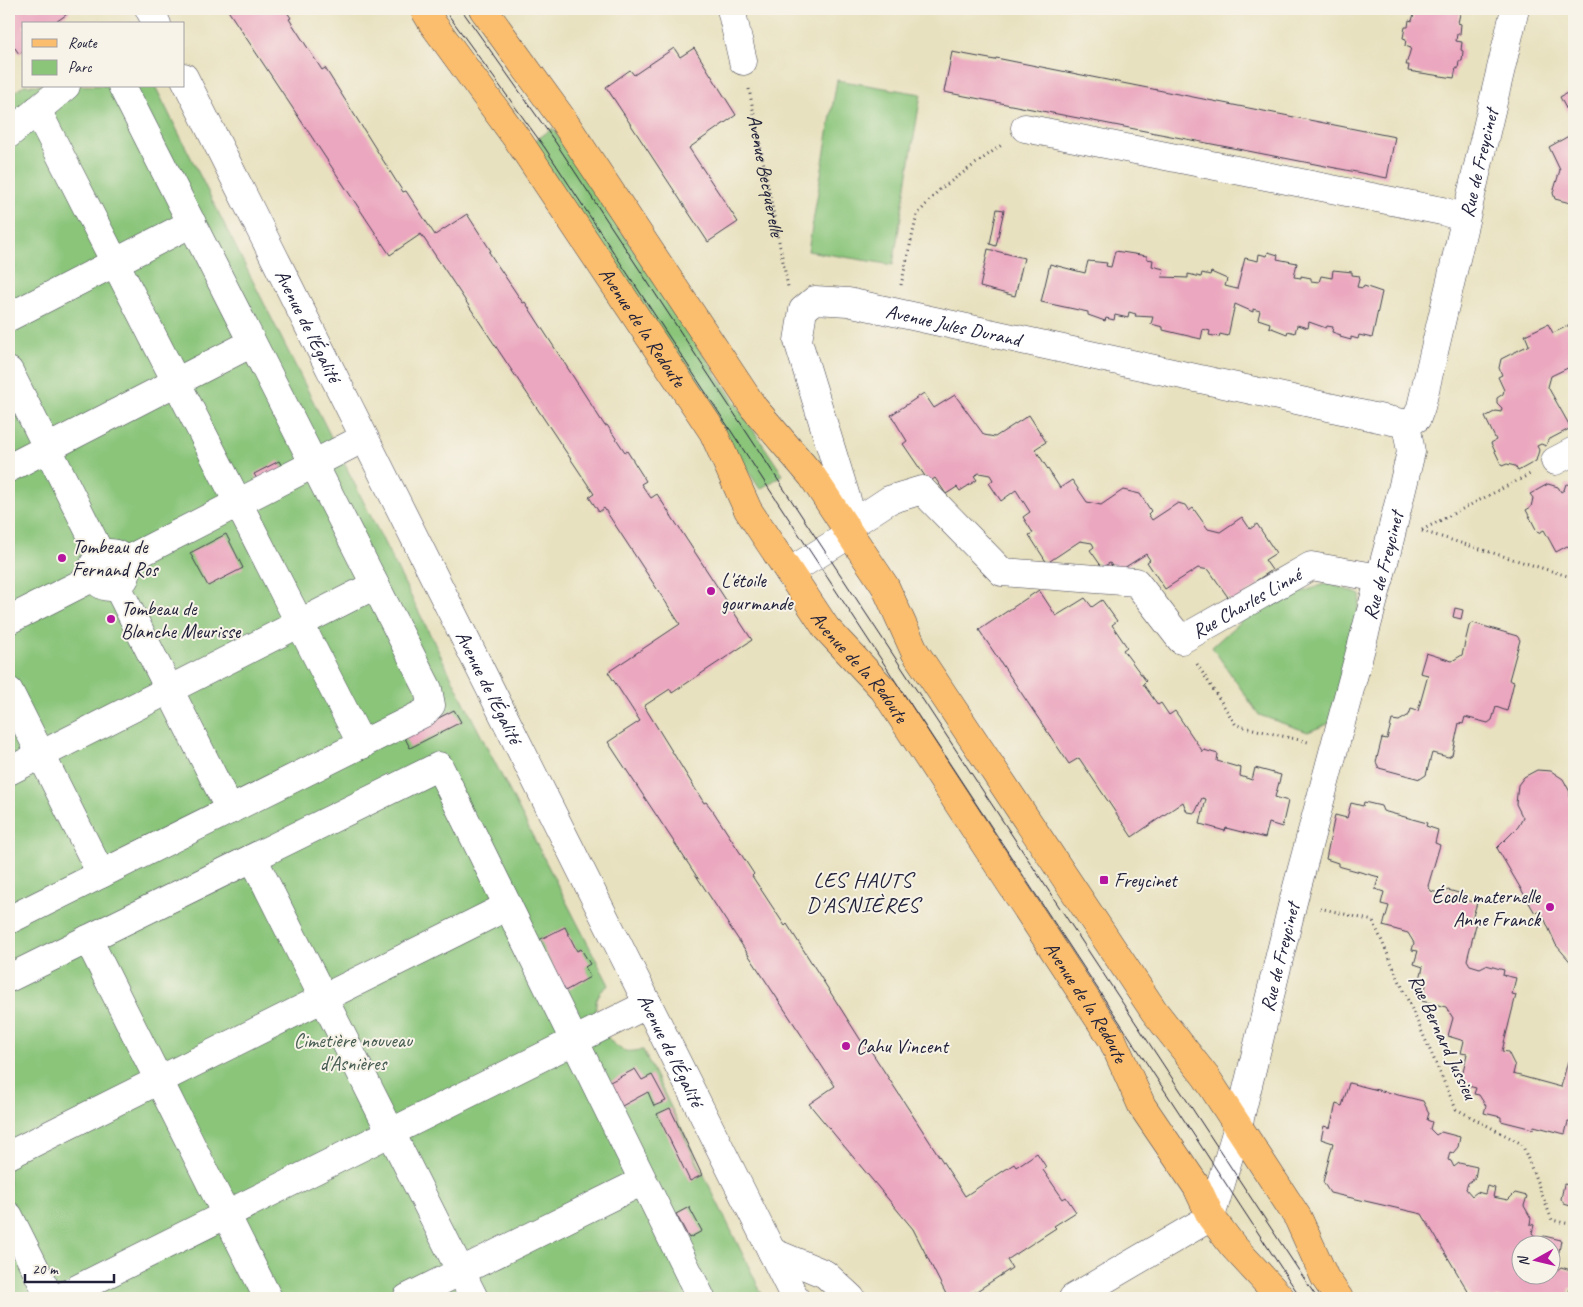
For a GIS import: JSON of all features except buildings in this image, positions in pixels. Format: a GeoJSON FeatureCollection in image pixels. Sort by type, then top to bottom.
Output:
{"type":"FeatureCollection","features":[{"type":"Feature","properties":{"kind":"main road","name":"Avenue de la Redoute"},"geometry":{"type":"LineString","coordinates":[[424,9],[520,143],[714,432],[742,500],[826,628],[890,698],[1112,1039],[1142,1106],[1197,1188],[1211,1217],[1234,1246],[1281,1298]]}},
{"type":"Feature","properties":{"kind":"main road"},"geometry":{"type":"LineString","coordinates":[[483,9],[561,117],[754,408],[812,476],[852,528],[885,586],[915,652],[1154,1011],[1206,1077],[1298,1218],[1325,1278],[1339,1298]]}},
{"type":"Feature","properties":{"kind":"street"},"geometry":{"type":"LineString","coordinates":[[150,9],[156,22]]}},
{"type":"Feature","properties":{"kind":"street"},"geometry":{"type":"LineString","coordinates":[[731,9],[743,60]]}},
{"type":"Feature","properties":{"kind":"street","name":"Rue de Freycinet"},"geometry":{"type":"LineString","coordinates":[[1211,1217],[1238,1126],[1293,902],[1380,578],[1411,452],[1406,424],[1417,418],[1421,407],[1514,9]]}},
{"type":"Feature","properties":{"kind":"street","name":"Avenue de l'Égalité"},"geometry":{"type":"LineString","coordinates":[[185,79],[795,1298]]}},
{"type":"Feature","properties":{"kind":"street"},"geometry":{"type":"LineString","coordinates":[[9,134],[64,88]]}},
{"type":"Feature","properties":{"kind":"street"},"geometry":{"type":"LineString","coordinates":[[9,920],[424,714],[431,705],[428,690],[123,88]]}},
{"type":"Feature","properties":{"kind":"street"},"geometry":{"type":"LineString","coordinates":[[37,110],[362,745]]}},
{"type":"Feature","properties":{"kind":"street"},"geometry":{"type":"LineString","coordinates":[[1026,128],[1442,211],[1465,218]]}},
{"type":"Feature","properties":{"kind":"street"},"geometry":{"type":"LineString","coordinates":[[9,317],[192,224]]}},
{"type":"Feature","properties":{"kind":"street","name":"Avenue Jules Durand"},"geometry":{"type":"LineString","coordinates":[[852,528],[798,341],[803,310],[816,300],[848,302],[1406,424]]}},
{"type":"Feature","properties":{"kind":"street"},"geometry":{"type":"LineString","coordinates":[[9,468],[252,343]]}},
{"type":"Feature","properties":{"kind":"street"},"geometry":{"type":"LineString","coordinates":[[9,372],[230,810]]}},
{"type":"Feature","properties":{"kind":"street"},"geometry":{"type":"LineString","coordinates":[[9,620],[364,438]]}},
{"type":"Feature","properties":{"kind":"street","name":"Rue Charles Linné"},"geometry":{"type":"LineString","coordinates":[[852,528],[889,500],[922,490],[1002,572],[1136,582],[1181,640],[1311,566],[1380,578]]}},
{"type":"Feature","properties":{"kind":"street"},"geometry":{"type":"LineString","coordinates":[[789,572],[852,528]]}},
{"type":"Feature","properties":{"kind":"street"},"geometry":{"type":"LineString","coordinates":[[9,771],[375,585]]}},
{"type":"Feature","properties":{"kind":"street"},"geometry":{"type":"LineString","coordinates":[[9,690],[102,874]]}},
{"type":"Feature","properties":{"kind":"street"},"geometry":{"type":"LineString","coordinates":[[9,978],[439,766],[701,1298]]}},
{"type":"Feature","properties":{"kind":"street"},"geometry":{"type":"LineString","coordinates":[[253,858],[474,1298]]}},
{"type":"Feature","properties":{"kind":"street"},"geometry":{"type":"LineString","coordinates":[[9,1156],[508,906]]}},
{"type":"Feature","properties":{"kind":"street"},"geometry":{"type":"LineString","coordinates":[[88,939],[268,1298]]}},
{"type":"Feature","properties":{"kind":"street"},"geometry":{"type":"LineString","coordinates":[[59,1298],[648,1004]]}},
{"type":"Feature","properties":{"kind":"street"},"geometry":{"type":"LineString","coordinates":[[407,1298],[643,1181]]}},
{"type":"Feature","properties":{"kind":"street"},"geometry":{"type":"LineString","coordinates":[[9,1216],[50,1298]]}},
{"type":"Feature","properties":{"kind":"street"},"geometry":{"type":"LineString","coordinates":[[1074,1298],[1211,1217]]}},
{"type":"Feature","properties":{"kind":"street"},"geometry":{"type":"LineString","coordinates":[[772,1252],[825,1274],[851,1298]]}},
{"type":"Feature","properties":{"kind":"path","name":"Avenue Becquerelle"},"geometry":{"type":"LineString","coordinates":[[743,60],[789,293]]}},
{"type":"Feature","properties":{"kind":"path"},"geometry":{"type":"LineString","coordinates":[[895,312],[917,215],[939,190],[1026,128]]}},
{"type":"Feature","properties":{"kind":"path"},"geometry":{"type":"LineString","coordinates":[[1565,456],[1420,531],[1574,578]]}},
{"type":"Feature","properties":{"kind":"path"},"geometry":{"type":"LineString","coordinates":[[1181,640],[1236,725],[1334,748]]}},
{"type":"Feature","properties":{"kind":"path","name":"Rue Bernard Jussieu"},"geometry":{"type":"LineString","coordinates":[[1293,902],[1373,920],[1456,1110],[1522,1144],[1552,1220],[1574,1225]]}},
{"type":"Feature","properties":{"kind":"green space"},"geometry":{"type":"Polygon","coordinates":[[[837,80],[921,94],[893,265],[808,251],[837,80]]]}},
{"type":"Feature","properties":{"kind":"green space","name":"Cimetière nouveau d'Asnières"},"geometry":{"type":"Polygon","coordinates":[[[22,87],[156,88],[472,718],[609,985],[601,992],[597,1000],[597,1017],[600,1025],[610,1041],[623,1050],[643,1050],[764,1298],[9,1298],[9,97],[22,87]]]}},
{"type":"Feature","properties":{"kind":"green space"},"geometry":{"type":"Polygon","coordinates":[[[553,128],[783,475],[760,489],[532,143],[553,128]]]}},
{"type":"Feature","properties":{"kind":"green space"},"geometry":{"type":"Polygon","coordinates":[[[1328,583],[1361,595],[1335,721],[1308,732],[1259,715],[1212,647],[1255,608],[1328,583]]]}},
{"type":"Feature","properties":{"kind":"tram line"},"geometry":{"type":"LineString","coordinates":[[444,9],[545,148],[1301,1298]]}},
{"type":"Feature","properties":{"kind":"tram line"},"geometry":{"type":"LineString","coordinates":[[461,9],[556,143],[1317,1298]]}},
{"type":"Feature","properties":{"kind":"place","name":"Tombeau de Fernand Ros"},"geometry":{"type":"Point","coordinates":[62,558]}},
{"type":"Feature","properties":{"kind":"place","name":"L'étoile gourmande"},"geometry":{"type":"Point","coordinates":[711,591]}},
{"type":"Feature","properties":{"kind":"place","name":"Tombeau de Blanche Meurisse"},"geometry":{"type":"Point","coordinates":[111,619]}},
{"type":"Feature","properties":{"kind":"place","name":"Freycinet"},"geometry":{"type":"Point","coordinates":[1104,880]}},
{"type":"Feature","properties":{"kind":"place","name":"École maternelle Anne Franck"},"geometry":{"type":"Point","coordinates":[1550,907]}},
{"type":"Feature","properties":{"kind":"place","name":"Cahu Vincent"},"geometry":{"type":"Point","coordinates":[846,1046]}},
{"type":"Feature","properties":{"kind":"district","name":"LES HAUTS D'ASNIÈRES"},"geometry":{"type":"Point","coordinates":[863,892]}}]}
